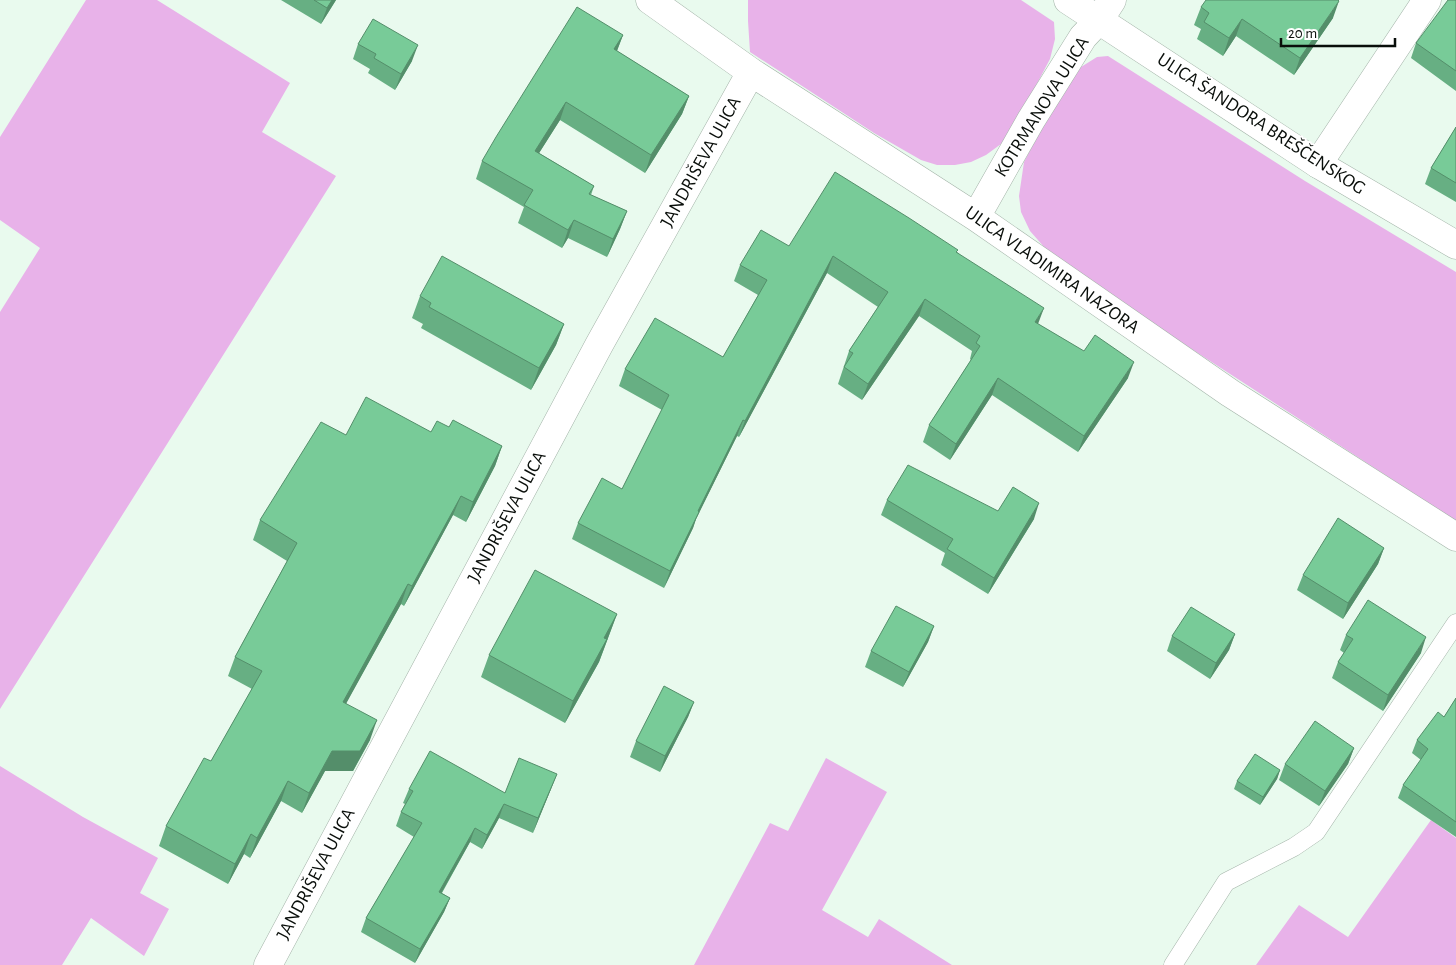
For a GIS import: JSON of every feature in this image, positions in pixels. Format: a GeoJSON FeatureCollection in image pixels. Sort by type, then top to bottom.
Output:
{"type":"FeatureCollection","features":[{"type":"Feature","properties":{"kind":"street","name":"ULICA VLADIMIRA NAZORA"},"geometry":{"type":"LineString","coordinates":[[650,0],[752,72],[976,216],[1230,393],[1456,537]]}},
{"type":"Feature","properties":{"kind":"street","name":"ULICA ŠANDORA BREŠČENSKOG"},"geometry":{"type":"LineString","coordinates":[[1068,0],[1106,10],[1318,164],[1456,245]]}},
{"type":"Feature","properties":{"kind":"street"},"geometry":{"type":"LineString","coordinates":[[1318,164],[1427,0]]}},
{"type":"Feature","properties":{"kind":"street","name":"KOTRMANOVA ULICA"},"geometry":{"type":"LineString","coordinates":[[976,216],[1031,120],[1083,37],[1106,10]]}},
{"type":"Feature","properties":{"kind":"street","name":"JANDRIŠEVA ULICA"},"geometry":{"type":"LineString","coordinates":[[268,965],[599,345],[752,72]]}},
{"type":"Feature","properties":{"kind":"lane"},"geometry":{"type":"LineString","coordinates":[[1172,965],[1226,882],[1294,847],[1316,832],[1456,623]]}},
{"type":"Feature","properties":{"kind":"shaded area"},"geometry":{"type":"Polygon","coordinates":[[[86,0],[157,0],[290,83],[262,132],[336,176],[0,709],[0,312],[40,248],[0,220],[0,137],[86,0]]]}},
{"type":"Feature","properties":{"kind":"shaded area"},"geometry":{"type":"Polygon","coordinates":[[[748,0],[1021,0],[1054,22],[1055,39],[1050,59],[1021,114],[1001,144],[986,155],[971,162],[955,165],[937,165],[921,160],[874,133],[750,52],[748,0]]]}},
{"type":"Feature","properties":{"kind":"shaded area"},"geometry":{"type":"Polygon","coordinates":[[[1108,56],[1305,181],[1456,272],[1456,521],[1070,270],[1045,248],[1030,231],[1021,212],[1019,196],[1024,162],[1047,118],[1081,67],[1097,57],[1108,56]]]}},
{"type":"Feature","properties":{"kind":"shaded area"},"geometry":{"type":"Polygon","coordinates":[[[826,758],[887,792],[822,910],[868,937],[879,919],[952,965],[694,965],[770,823],[788,831],[826,758]]]}},
{"type":"Feature","properties":{"kind":"shaded area"},"geometry":{"type":"Polygon","coordinates":[[[0,766],[83,817],[158,858],[140,893],[169,909],[144,956],[91,918],[62,965],[0,965],[0,766]]]}},
{"type":"Feature","properties":{"kind":"shaded area"},"geometry":{"type":"Polygon","coordinates":[[[1431,820],[1456,838],[1456,965],[1256,965],[1299,905],[1348,937],[1431,820]]]}},
{"type":"Feature","properties":{"kind":"building"},"geometry":{"type":"Polygon","coordinates":[[[314,0],[332,0],[327,8],[314,0]]]}},
{"type":"Feature","properties":{"kind":"building"},"geometry":{"type":"Polygon","coordinates":[[[1206,0],[1339,1],[1300,58],[1242,19],[1229,38],[1204,22],[1209,13],[1201,7],[1206,0]]]}},
{"type":"Feature","properties":{"kind":"building"},"geometry":{"type":"Polygon","coordinates":[[[1448,0],[1456,0],[1456,71],[1416,43],[1448,0]]]}},
{"type":"Feature","properties":{"kind":"building"},"geometry":{"type":"Polygon","coordinates":[[[577,7],[623,35],[614,49],[689,96],[651,155],[566,102],[535,151],[594,186],[589,194],[627,211],[613,239],[574,220],[568,230],[524,205],[533,190],[482,161],[577,7]]]}},
{"type":"Feature","properties":{"kind":"building"},"geometry":{"type":"Polygon","coordinates":[[[373,19],[418,45],[401,74],[374,58],[376,54],[358,44],[373,19]]]}},
{"type":"Feature","properties":{"kind":"building"},"geometry":{"type":"Polygon","coordinates":[[[1456,127],[1456,183],[1431,168],[1456,127]]]}},
{"type":"Feature","properties":{"kind":"building"},"geometry":{"type":"Polygon","coordinates":[[[835,172],[909,218],[958,250],[956,252],[1044,308],[1035,322],[1084,351],[1095,335],[1134,362],[1084,436],[998,378],[956,444],[929,425],[980,346],[976,343],[980,336],[925,299],[868,384],[844,367],[853,353],[849,351],[888,292],[833,256],[745,421],[743,420],[670,571],[578,523],[602,478],[622,489],[669,395],[625,369],[655,318],[723,357],[767,280],[740,265],[761,230],[789,246],[835,172]]]}},
{"type":"Feature","properties":{"kind":"building"},"geometry":{"type":"Polygon","coordinates":[[[442,256],[564,324],[539,368],[429,307],[431,303],[420,296],[442,256]]]}},
{"type":"Feature","properties":{"kind":"building"},"geometry":{"type":"Polygon","coordinates":[[[366,397],[431,432],[437,421],[449,427],[453,420],[502,446],[473,502],[461,496],[412,586],[408,584],[343,702],[377,720],[360,751],[332,751],[309,793],[288,781],[257,838],[251,834],[235,864],[166,826],[204,758],[211,761],[262,671],[235,657],[297,543],[260,520],[321,422],[346,435],[366,397]]]}},
{"type":"Feature","properties":{"kind":"building"},"geometry":{"type":"Polygon","coordinates":[[[908,465],[998,511],[1013,487],[1039,503],[994,578],[947,549],[953,539],[887,500],[908,465]]]}},
{"type":"Feature","properties":{"kind":"building"},"geometry":{"type":"Polygon","coordinates":[[[1338,518],[1384,548],[1348,603],[1303,575],[1338,518]]]}},
{"type":"Feature","properties":{"kind":"building"},"geometry":{"type":"Polygon","coordinates":[[[535,570],[617,614],[604,638],[607,639],[573,701],[489,655],[535,570]]]}},
{"type":"Feature","properties":{"kind":"building"},"geometry":{"type":"Polygon","coordinates":[[[1368,600],[1426,637],[1388,695],[1338,662],[1353,639],[1346,635],[1368,600]]]}},
{"type":"Feature","properties":{"kind":"building"},"geometry":{"type":"Polygon","coordinates":[[[896,606],[934,626],[909,672],[871,651],[896,606]]]}},
{"type":"Feature","properties":{"kind":"building"},"geometry":{"type":"Polygon","coordinates":[[[1191,607],[1235,634],[1216,663],[1172,636],[1191,607]]]}},
{"type":"Feature","properties":{"kind":"building"},"geometry":{"type":"Polygon","coordinates":[[[664,686],[694,702],[665,756],[636,741],[664,686]]]}},
{"type":"Feature","properties":{"kind":"building"},"geometry":{"type":"Polygon","coordinates":[[[1456,698],[1456,822],[1403,785],[1428,749],[1417,740],[1438,712],[1444,717],[1456,698]]]}},
{"type":"Feature","properties":{"kind":"building"},"geometry":{"type":"Polygon","coordinates":[[[1315,721],[1354,748],[1325,791],[1285,764],[1315,721]]]}},
{"type":"Feature","properties":{"kind":"building"},"geometry":{"type":"Polygon","coordinates":[[[430,751],[505,793],[519,758],[557,774],[538,818],[504,804],[487,835],[475,828],[439,892],[450,898],[420,949],[366,918],[422,823],[401,812],[413,791],[409,789],[430,751]]]}},
{"type":"Feature","properties":{"kind":"building"},"geometry":{"type":"Polygon","coordinates":[[[1255,754],[1280,770],[1263,797],[1237,781],[1255,754]]]}}]}
